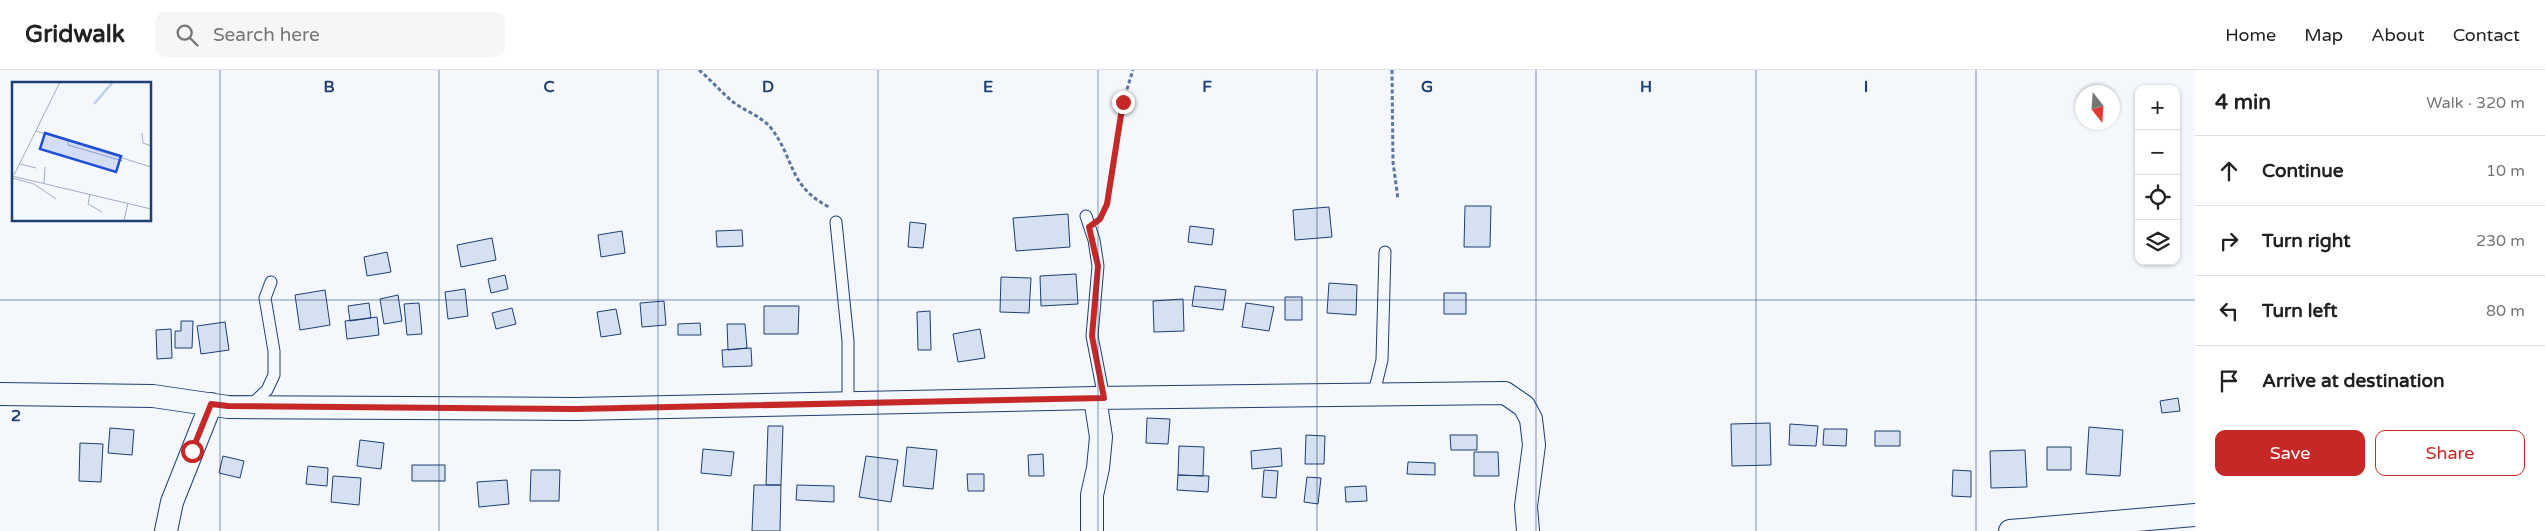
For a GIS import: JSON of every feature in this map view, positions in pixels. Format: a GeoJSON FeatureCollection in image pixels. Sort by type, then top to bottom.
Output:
{"type":"FeatureCollection","features":[{"type":"Feature","properties":{"kind":"street"},"geometry":{"type":"LineString","coordinates":[[0,394],[153,396],[250,407],[576,409],[1374,393],[1505,393],[1524,406],[1531,419],[1534,445],[1526,506],[1528,531]]}},
{"type":"Feature","properties":{"kind":"street"},"geometry":{"type":"LineString","coordinates":[[1092,531],[1092,495],[1098,468],[1101,436],[1100,398]]}},
{"type":"Feature","properties":{"kind":"street"},"geometry":{"type":"LineString","coordinates":[[166,531],[172,502],[211,404]]}},
{"type":"Feature","properties":{"kind":"street"},"geometry":{"type":"LineString","coordinates":[[2010,531],[2195,515]]}},
{"type":"Feature","properties":{"kind":"lane"},"geometry":{"type":"LineString","coordinates":[[1088,221],[1098,266],[1092,336],[1100,398]]}},
{"type":"Feature","properties":{"kind":"lane"},"geometry":{"type":"LineString","coordinates":[[836,222],[848,341],[848,404]]}},
{"type":"Feature","properties":{"kind":"lane"},"geometry":{"type":"LineString","coordinates":[[1374,393],[1382,360],[1385,252]]}},
{"type":"Feature","properties":{"kind":"lane"},"geometry":{"type":"LineString","coordinates":[[250,407],[267,390],[274,375],[274,350],[265,298],[271,282]]}},
{"type":"Feature","properties":{"kind":"path"},"geometry":{"type":"LineString","coordinates":[[699,70],[733,102],[764,121],[772,129],[805,191],[834,212],[836,222]]}},
{"type":"Feature","properties":{"kind":"path"},"geometry":{"type":"LineString","coordinates":[[1088,221],[1100,219],[1107,204],[1123,102],[1133,70]]}},
{"type":"Feature","properties":{"kind":"path"},"geometry":{"type":"LineString","coordinates":[[1392,70],[1393,162],[1398,198]]}},
{"type":"Feature","properties":{"kind":"building"},"geometry":{"type":"Polygon","coordinates":[[[1465,206],[1491,206],[1490,247],[1464,247],[1465,206]]]}},
{"type":"Feature","properties":{"kind":"building"},"geometry":{"type":"Polygon","coordinates":[[[1329,207],[1332,237],[1295,240],[1293,210],[1329,207]]]}},
{"type":"Feature","properties":{"kind":"building"},"geometry":{"type":"Polygon","coordinates":[[[1068,214],[1070,247],[1016,251],[1013,218],[1068,214]]]}},
{"type":"Feature","properties":{"kind":"building"},"geometry":{"type":"Polygon","coordinates":[[[910,222],[926,224],[923,248],[908,247],[910,222]]]}},
{"type":"Feature","properties":{"kind":"building"},"geometry":{"type":"Polygon","coordinates":[[[1190,226],[1214,229],[1212,245],[1188,242],[1190,226]]]}},
{"type":"Feature","properties":{"kind":"building"},"geometry":{"type":"Polygon","coordinates":[[[742,230],[743,246],[717,247],[716,231],[742,230]]]}},
{"type":"Feature","properties":{"kind":"building"},"geometry":{"type":"Polygon","coordinates":[[[622,231],[625,253],[601,257],[598,235],[622,231]]]}},
{"type":"Feature","properties":{"kind":"building"},"geometry":{"type":"Polygon","coordinates":[[[492,238],[496,260],[461,267],[457,245],[492,238]]]}},
{"type":"Feature","properties":{"kind":"building"},"geometry":{"type":"Polygon","coordinates":[[[387,252],[391,272],[367,276],[364,257],[387,252]]]}},
{"type":"Feature","properties":{"kind":"building"},"geometry":{"type":"Polygon","coordinates":[[[1076,274],[1078,304],[1041,306],[1040,276],[1076,274]]]}},
{"type":"Feature","properties":{"kind":"building"},"geometry":{"type":"Polygon","coordinates":[[[505,275],[508,289],[491,293],[488,279],[505,275]]]}},
{"type":"Feature","properties":{"kind":"building"},"geometry":{"type":"Polygon","coordinates":[[[1001,277],[1031,278],[1029,313],[1000,312],[1001,277]]]}},
{"type":"Feature","properties":{"kind":"building"},"geometry":{"type":"Polygon","coordinates":[[[1329,283],[1357,285],[1356,315],[1327,313],[1329,283]]]}},
{"type":"Feature","properties":{"kind":"building"},"geometry":{"type":"Polygon","coordinates":[[[1195,286],[1226,290],[1223,310],[1192,306],[1195,286]]]}},
{"type":"Feature","properties":{"kind":"building"},"geometry":{"type":"Polygon","coordinates":[[[465,289],[468,316],[448,319],[445,292],[465,289]]]}},
{"type":"Feature","properties":{"kind":"building"},"geometry":{"type":"Polygon","coordinates":[[[325,290],[330,325],[300,330],[295,295],[325,290]]]}},
{"type":"Feature","properties":{"kind":"building"},"geometry":{"type":"Polygon","coordinates":[[[1444,293],[1466,293],[1466,314],[1444,314],[1444,293]]]}},
{"type":"Feature","properties":{"kind":"building"},"geometry":{"type":"Polygon","coordinates":[[[398,295],[402,321],[384,324],[380,299],[398,295]]]}},
{"type":"Feature","properties":{"kind":"building"},"geometry":{"type":"Polygon","coordinates":[[[1285,297],[1302,297],[1302,320],[1285,320],[1285,297]]]}},
{"type":"Feature","properties":{"kind":"building"},"geometry":{"type":"Polygon","coordinates":[[[1183,299],[1184,331],[1154,332],[1153,301],[1183,299]]]}},
{"type":"Feature","properties":{"kind":"building"},"geometry":{"type":"Polygon","coordinates":[[[664,301],[666,325],[642,327],[640,303],[664,301]]]}},
{"type":"Feature","properties":{"kind":"building"},"geometry":{"type":"Polygon","coordinates":[[[369,303],[371,318],[350,321],[348,306],[369,303]]]}},
{"type":"Feature","properties":{"kind":"building"},"geometry":{"type":"Polygon","coordinates":[[[419,303],[422,334],[407,335],[404,304],[419,303]]]}},
{"type":"Feature","properties":{"kind":"building"},"geometry":{"type":"Polygon","coordinates":[[[1246,303],[1274,307],[1269,331],[1242,327],[1246,303]]]}},
{"type":"Feature","properties":{"kind":"building"},"geometry":{"type":"Polygon","coordinates":[[[764,306],[799,306],[798,334],[764,334],[764,306]]]}},
{"type":"Feature","properties":{"kind":"building"},"geometry":{"type":"Polygon","coordinates":[[[512,308],[516,324],[496,329],[492,313],[512,308]]]}},
{"type":"Feature","properties":{"kind":"building"},"geometry":{"type":"Polygon","coordinates":[[[616,309],[621,334],[601,337],[597,312],[616,309]]]}},
{"type":"Feature","properties":{"kind":"building"},"geometry":{"type":"Polygon","coordinates":[[[930,311],[931,350],[918,350],[917,312],[930,311]]]}},
{"type":"Feature","properties":{"kind":"building"},"geometry":{"type":"Polygon","coordinates":[[[377,317],[379,335],[347,339],[345,321],[377,317]]]}},
{"type":"Feature","properties":{"kind":"building"},"geometry":{"type":"Polygon","coordinates":[[[181,321],[193,321],[192,348],[175,348],[175,331],[181,331],[181,321]]]}},
{"type":"Feature","properties":{"kind":"building"},"geometry":{"type":"Polygon","coordinates":[[[225,322],[229,350],[201,354],[197,326],[225,322]]]}},
{"type":"Feature","properties":{"kind":"building"},"geometry":{"type":"Polygon","coordinates":[[[700,323],[701,335],[678,335],[678,324],[700,323]]]}},
{"type":"Feature","properties":{"kind":"building"},"geometry":{"type":"Polygon","coordinates":[[[727,324],[745,324],[747,348],[728,350],[727,324]]]}},
{"type":"Feature","properties":{"kind":"building"},"geometry":{"type":"Polygon","coordinates":[[[171,329],[172,358],[157,359],[156,330],[171,329]]]}},
{"type":"Feature","properties":{"kind":"building"},"geometry":{"type":"Polygon","coordinates":[[[980,329],[985,358],[958,362],[953,334],[980,329]]]}},
{"type":"Feature","properties":{"kind":"building"},"geometry":{"type":"Polygon","coordinates":[[[751,348],[752,366],[723,367],[722,350],[751,348]]]}},
{"type":"Feature","properties":{"kind":"building"},"geometry":{"type":"Polygon","coordinates":[[[2178,398],[2180,411],[2162,413],[2160,401],[2178,398]]]}},
{"type":"Feature","properties":{"kind":"building"},"geometry":{"type":"Polygon","coordinates":[[[1147,418],[1170,419],[1168,444],[1146,443],[1147,418]]]}},
{"type":"Feature","properties":{"kind":"building"},"geometry":{"type":"Polygon","coordinates":[[[1770,423],[1771,465],[1732,466],[1731,424],[1770,423]]]}},
{"type":"Feature","properties":{"kind":"building"},"geometry":{"type":"Polygon","coordinates":[[[1790,424],[1818,426],[1816,446],[1789,445],[1790,424]]]}},
{"type":"Feature","properties":{"kind":"building"},"geometry":{"type":"Polygon","coordinates":[[[768,426],[783,426],[781,485],[766,485],[768,426]]]}},
{"type":"Feature","properties":{"kind":"building"},"geometry":{"type":"Polygon","coordinates":[[[2089,427],[2123,430],[2120,476],[2086,474],[2089,427]]]}},
{"type":"Feature","properties":{"kind":"building"},"geometry":{"type":"Polygon","coordinates":[[[110,428],[134,430],[132,455],[108,453],[110,428]]]}},
{"type":"Feature","properties":{"kind":"building"},"geometry":{"type":"Polygon","coordinates":[[[1824,429],[1847,429],[1846,446],[1823,445],[1824,429]]]}},
{"type":"Feature","properties":{"kind":"building"},"geometry":{"type":"Polygon","coordinates":[[[1875,431],[1900,431],[1900,446],[1875,446],[1875,431]]]}},
{"type":"Feature","properties":{"kind":"building"},"geometry":{"type":"Polygon","coordinates":[[[1306,435],[1325,436],[1324,464],[1305,464],[1306,435]]]}},
{"type":"Feature","properties":{"kind":"building"},"geometry":{"type":"Polygon","coordinates":[[[1450,435],[1477,435],[1477,450],[1451,450],[1450,435]]]}},
{"type":"Feature","properties":{"kind":"building"},"geometry":{"type":"Polygon","coordinates":[[[360,440],[384,443],[381,469],[357,466],[360,440]]]}},
{"type":"Feature","properties":{"kind":"building"},"geometry":{"type":"Polygon","coordinates":[[[80,443],[103,444],[101,482],[79,481],[80,443]]]}},
{"type":"Feature","properties":{"kind":"building"},"geometry":{"type":"Polygon","coordinates":[[[1179,446],[1204,447],[1203,476],[1178,475],[1179,446]]]}},
{"type":"Feature","properties":{"kind":"building"},"geometry":{"type":"Polygon","coordinates":[[[907,447],[937,450],[933,489],[903,486],[907,447]]]}},
{"type":"Feature","properties":{"kind":"building"},"geometry":{"type":"Polygon","coordinates":[[[2047,447],[2071,447],[2071,470],[2047,470],[2047,447]]]}},
{"type":"Feature","properties":{"kind":"building"},"geometry":{"type":"Polygon","coordinates":[[[1281,448],[1282,466],[1252,469],[1251,451],[1281,448]]]}},
{"type":"Feature","properties":{"kind":"building"},"geometry":{"type":"Polygon","coordinates":[[[703,449],[734,452],[731,476],[701,473],[703,449]]]}},
{"type":"Feature","properties":{"kind":"building"},"geometry":{"type":"Polygon","coordinates":[[[2025,450],[2027,487],[1991,488],[1990,451],[2025,450]]]}},
{"type":"Feature","properties":{"kind":"building"},"geometry":{"type":"Polygon","coordinates":[[[1474,452],[1498,452],[1499,476],[1474,476],[1474,452]]]}},
{"type":"Feature","properties":{"kind":"building"},"geometry":{"type":"Polygon","coordinates":[[[1043,454],[1044,476],[1029,476],[1028,455],[1043,454]]]}},
{"type":"Feature","properties":{"kind":"building"},"geometry":{"type":"Polygon","coordinates":[[[223,456],[244,461],[240,478],[219,473],[223,456]]]}},
{"type":"Feature","properties":{"kind":"building"},"geometry":{"type":"Polygon","coordinates":[[[866,456],[898,460],[891,502],[859,497],[866,456]]]}},
{"type":"Feature","properties":{"kind":"building"},"geometry":{"type":"Polygon","coordinates":[[[1408,462],[1435,463],[1435,475],[1407,474],[1408,462]]]}},
{"type":"Feature","properties":{"kind":"building"},"geometry":{"type":"Polygon","coordinates":[[[412,465],[445,465],[445,481],[412,481],[412,465]]]}},
{"type":"Feature","properties":{"kind":"building"},"geometry":{"type":"Polygon","coordinates":[[[308,466],[328,468],[327,486],[306,484],[308,466]]]}},
{"type":"Feature","properties":{"kind":"building"},"geometry":{"type":"Polygon","coordinates":[[[531,470],[560,470],[559,501],[530,501],[531,470]]]}},
{"type":"Feature","properties":{"kind":"building"},"geometry":{"type":"Polygon","coordinates":[[[1264,470],[1278,471],[1276,498],[1262,497],[1264,470]]]}},
{"type":"Feature","properties":{"kind":"building"},"geometry":{"type":"Polygon","coordinates":[[[1953,470],[1971,471],[1971,497],[1952,496],[1953,470]]]}},
{"type":"Feature","properties":{"kind":"building"},"geometry":{"type":"Polygon","coordinates":[[[967,474],[984,474],[984,491],[968,491],[967,474]]]}},
{"type":"Feature","properties":{"kind":"building"},"geometry":{"type":"Polygon","coordinates":[[[1178,475],[1209,476],[1208,492],[1177,490],[1178,475]]]}},
{"type":"Feature","properties":{"kind":"building"},"geometry":{"type":"Polygon","coordinates":[[[333,476],[361,478],[359,505],[331,502],[333,476]]]}},
{"type":"Feature","properties":{"kind":"building"},"geometry":{"type":"Polygon","coordinates":[[[1307,477],[1321,478],[1318,504],[1304,502],[1307,477]]]}},
{"type":"Feature","properties":{"kind":"building"},"geometry":{"type":"Polygon","coordinates":[[[507,480],[509,504],[479,507],[477,482],[507,480]]]}},
{"type":"Feature","properties":{"kind":"building"},"geometry":{"type":"Polygon","coordinates":[[[754,485],[781,485],[780,531],[752,531],[754,485]]]}},
{"type":"Feature","properties":{"kind":"building"},"geometry":{"type":"Polygon","coordinates":[[[797,485],[834,486],[834,502],[796,500],[797,485]]]}},
{"type":"Feature","properties":{"kind":"building"},"geometry":{"type":"Polygon","coordinates":[[[1366,486],[1367,501],[1346,502],[1345,487],[1366,486]]]}},
{"type":"Feature","properties":{"kind":"route"},"geometry":{"type":"LineString","coordinates":[[192,451],[211,404],[228,406],[576,409],[1104,398],[1092,336],[1092,320],[1098,284],[1098,266],[1094,240],[1089,227],[1104,214],[1107,204],[1123,102]]}}]}
